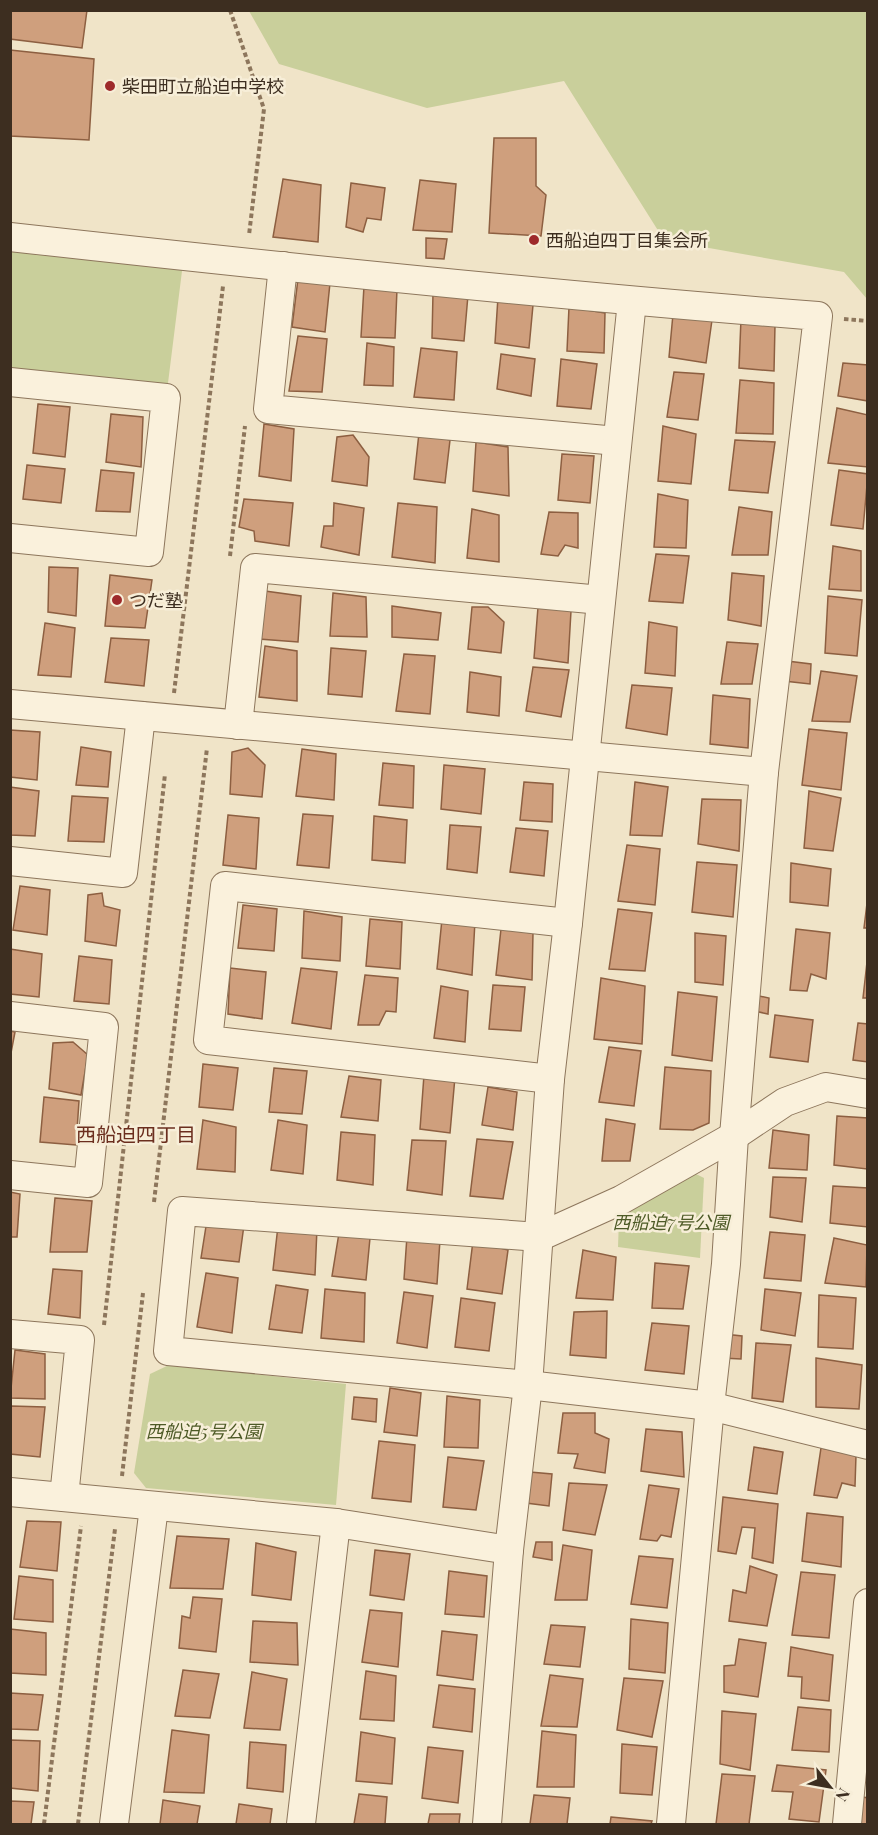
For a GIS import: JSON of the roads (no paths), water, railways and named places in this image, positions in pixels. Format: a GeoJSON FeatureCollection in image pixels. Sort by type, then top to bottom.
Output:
{"type":"FeatureCollection","features":[{"type":"Feature","properties":{"kind":"street"},"geometry":{"type":"LineString","coordinates":[[10,237],[632,301],[818,316],[764,772],[734,1136],[726,1264],[710,1406],[671,1824]]}},
{"type":"Feature","properties":{"kind":"street"},"geometry":{"type":"LineString","coordinates":[[283,266],[268,409],[617,441]]}},
{"type":"Feature","properties":{"kind":"street"},"geometry":{"type":"LineString","coordinates":[[487,1824],[509,1550],[528,1385],[550,1078],[632,301]]}},
{"type":"Feature","properties":{"kind":"street"},"geometry":{"type":"LineString","coordinates":[[10,382],[166,398],[149,552],[10,538]]}},
{"type":"Feature","properties":{"kind":"street"},"geometry":{"type":"LineString","coordinates":[[224,724],[255,568],[601,600]]}},
{"type":"Feature","properties":{"kind":"street"},"geometry":{"type":"LineString","coordinates":[[10,704],[764,772]]}},
{"type":"Feature","properties":{"kind":"street"},"geometry":{"type":"LineString","coordinates":[[10,861],[123,873],[141,716]]}},
{"type":"Feature","properties":{"kind":"street"},"geometry":{"type":"LineString","coordinates":[[550,1078],[208,1040],[225,886],[568,923]]}},
{"type":"Feature","properties":{"kind":"street"},"geometry":{"type":"LineString","coordinates":[[10,1016],[104,1027],[88,1183],[10,1175]]}},
{"type":"Feature","properties":{"kind":"street"},"geometry":{"type":"LineString","coordinates":[[867,1094],[826,1087],[785,1102],[734,1136],[621,1200],[539,1237],[182,1211],[168,1351],[528,1385],[710,1406],[867,1445]]}},
{"type":"Feature","properties":{"kind":"street"},"geometry":{"type":"LineString","coordinates":[[10,1334],[80,1340],[74,1498]]}},
{"type":"Feature","properties":{"kind":"street"},"geometry":{"type":"LineString","coordinates":[[10,1492],[336,1523],[509,1550]]}},
{"type":"Feature","properties":{"kind":"street"},"geometry":{"type":"LineString","coordinates":[[114,1824],[154,1507]]}},
{"type":"Feature","properties":{"kind":"street"},"geometry":{"type":"LineString","coordinates":[[301,1824],[336,1523]]}},
{"type":"Feature","properties":{"kind":"street"},"geometry":{"type":"LineString","coordinates":[[847,1824],[867,1603]]}},
{"type":"Feature","properties":{"kind":"place","name":"柴田町立船迫中学校"},"geometry":{"type":"Point","coordinates":[110,86]}},
{"type":"Feature","properties":{"kind":"place","name":"西船迫四丁目集会所"},"geometry":{"type":"Point","coordinates":[534,240]}},
{"type":"Feature","properties":{"kind":"place","name":"つだ塾"},"geometry":{"type":"Point","coordinates":[117,600]}},
{"type":"Feature","properties":{"kind":"district","name":"西船迫四丁目"},"geometry":{"type":"Point","coordinates":[136,1133]}},
{"type":"Feature","properties":{"kind":"park label","name":"西船迫7号公園"},"geometry":{"type":"Point","coordinates":[671,1222]}},
{"type":"Feature","properties":{"kind":"park label","name":"西船迫5号公園"},"geometry":{"type":"Point","coordinates":[204,1431]}}]}
